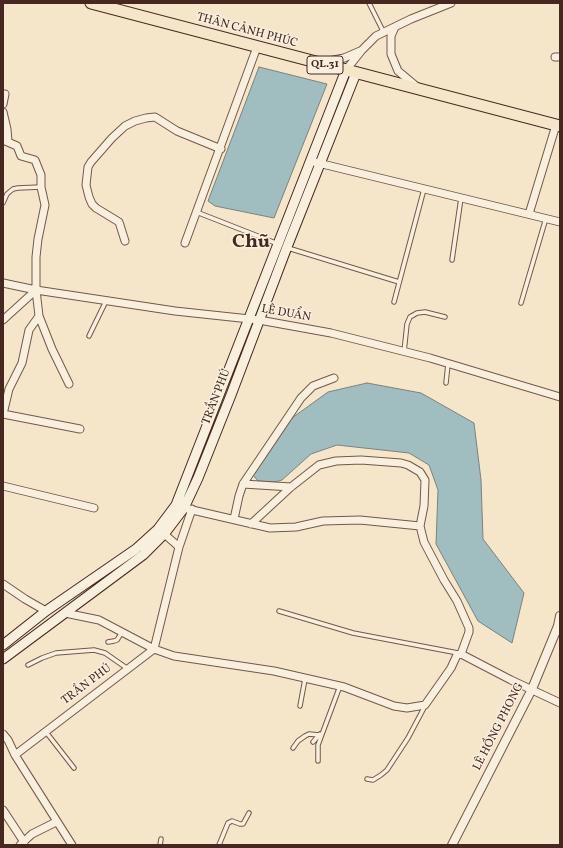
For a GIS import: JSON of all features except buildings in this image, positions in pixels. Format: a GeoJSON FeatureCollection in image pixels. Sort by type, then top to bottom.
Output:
{"type":"FeatureCollection","features":[{"type":"Feature","properties":{"kind":"highway","name":"THÂN CẢNH PHÚC"},"geometry":{"type":"LineString","coordinates":[[91,3],[558,126]]}},
{"type":"Feature","properties":{"kind":"main road","name":"TRẦN PHÚ"},"geometry":{"type":"LineString","coordinates":[[3,659],[143,555],[161,531],[184,508],[198,478],[259,320],[310,161],[351,72]]}},
{"type":"Feature","properties":{"kind":"main road","name":"TRẦN PHÚ"},"geometry":{"type":"LineString","coordinates":[[184,508],[249,319],[319,164],[351,72]]}},
{"type":"Feature","properties":{"kind":"main road","name":"TRẦN PHÚ"},"geometry":{"type":"LineString","coordinates":[[3,645],[46,611],[161,531]]}},
{"type":"Feature","properties":{"kind":"street"},"geometry":{"type":"LineString","coordinates":[[351,72],[362,50],[383,31],[451,3]]}},
{"type":"Feature","properties":{"kind":"street"},"geometry":{"type":"LineString","coordinates":[[395,27],[391,36],[391,54],[398,72],[420,90]]}},
{"type":"Feature","properties":{"kind":"street"},"geometry":{"type":"LineString","coordinates":[[185,243],[257,47]]}},
{"type":"Feature","properties":{"kind":"street"},"geometry":{"type":"LineString","coordinates":[[319,63],[344,58],[362,50]]}},
{"type":"Feature","properties":{"kind":"street"},"geometry":{"type":"LineString","coordinates":[[3,104],[5,94]]}},
{"type":"Feature","properties":{"kind":"street"},"geometry":{"type":"LineString","coordinates":[[3,112],[7,129],[6,141],[17,146],[21,156],[35,160],[41,175],[41,187],[45,205],[36,257],[36,290],[39,316],[52,349],[69,384]]}},
{"type":"Feature","properties":{"kind":"street"},"geometry":{"type":"LineString","coordinates":[[125,241],[119,222],[96,208],[88,197],[86,185],[88,167],[91,162],[125,126],[134,121],[155,117],[176,131],[221,148]]}},
{"type":"Feature","properties":{"kind":"street"},"geometry":{"type":"LineString","coordinates":[[530,214],[558,126]]}},
{"type":"Feature","properties":{"kind":"street"},"geometry":{"type":"LineString","coordinates":[[310,161],[560,222]]}},
{"type":"Feature","properties":{"kind":"street","name":"LÊ DUẨN"},"geometry":{"type":"LineString","coordinates":[[3,283],[36,290],[106,301],[175,311],[259,320],[331,333],[448,363],[560,397]]}},
{"type":"Feature","properties":{"kind":"street"},"geometry":{"type":"LineString","coordinates":[[3,320],[36,290]]}},
{"type":"Feature","properties":{"kind":"street"},"geometry":{"type":"LineString","coordinates":[[39,316],[29,330],[24,346],[22,363],[9,389],[3,414],[80,429]]}},
{"type":"Feature","properties":{"kind":"street"},"geometry":{"type":"LineString","coordinates":[[234,519],[243,484],[304,393],[318,383],[334,378]]}},
{"type":"Feature","properties":{"kind":"street"},"geometry":{"type":"LineString","coordinates":[[65,613],[99,620],[154,649],[174,656],[259,669],[340,686],[394,706],[407,708],[425,705],[460,654],[469,632],[468,624],[458,601],[444,580],[424,542],[420,526],[424,506],[425,480],[420,472],[401,463],[361,460],[336,461],[319,465],[291,487],[251,524]]}},
{"type":"Feature","properties":{"kind":"street"},"geometry":{"type":"LineString","coordinates":[[243,484],[291,487]]}},
{"type":"Feature","properties":{"kind":"street"},"geometry":{"type":"LineString","coordinates":[[3,486],[94,508]]}},
{"type":"Feature","properties":{"kind":"street"},"geometry":{"type":"LineString","coordinates":[[184,508],[270,528],[306,526],[323,521],[360,520],[420,526]]}},
{"type":"Feature","properties":{"kind":"street","name":"TRẦN PHÚ"},"geometry":{"type":"LineString","coordinates":[[15,755],[154,649],[179,547],[184,508]]}},
{"type":"Feature","properties":{"kind":"street"},"geometry":{"type":"LineString","coordinates":[[161,531],[179,547]]}},
{"type":"Feature","properties":{"kind":"street"},"geometry":{"type":"LineString","coordinates":[[3,584],[46,611]]}},
{"type":"Feature","properties":{"kind":"street","name":"LÊ HỒNG PHONG"},"geometry":{"type":"LineString","coordinates":[[452,845],[532,689],[558,626],[560,616]]}},
{"type":"Feature","properties":{"kind":"street"},"geometry":{"type":"LineString","coordinates":[[460,654],[560,703]]}},
{"type":"Feature","properties":{"kind":"street"},"geometry":{"type":"LineString","coordinates":[[3,734],[56,822],[72,845]]}},
{"type":"Feature","properties":{"kind":"street"},"geometry":{"type":"LineString","coordinates":[[3,810],[22,843],[32,834],[56,822]]}},
{"type":"Feature","properties":{"kind":"lane"},"geometry":{"type":"LineString","coordinates":[[369,3],[383,31]]}},
{"type":"Feature","properties":{"kind":"lane"},"geometry":{"type":"LineString","coordinates":[[3,203],[13,189],[41,187]]}},
{"type":"Feature","properties":{"kind":"lane"},"geometry":{"type":"LineString","coordinates":[[394,302],[424,189]]}},
{"type":"Feature","properties":{"kind":"lane"},"geometry":{"type":"LineString","coordinates":[[452,260],[461,198]]}},
{"type":"Feature","properties":{"kind":"lane"},"geometry":{"type":"LineString","coordinates":[[199,213],[282,246],[399,282]]}},
{"type":"Feature","properties":{"kind":"lane"},"geometry":{"type":"LineString","coordinates":[[521,303],[546,218]]}},
{"type":"Feature","properties":{"kind":"lane"},"geometry":{"type":"LineString","coordinates":[[89,336],[106,301]]}},
{"type":"Feature","properties":{"kind":"lane"},"geometry":{"type":"LineString","coordinates":[[404,352],[407,324],[410,317],[417,313],[424,312],[445,317]]}},
{"type":"Feature","properties":{"kind":"lane"},"geometry":{"type":"LineString","coordinates":[[446,383],[448,363]]}},
{"type":"Feature","properties":{"kind":"lane"},"geometry":{"type":"LineString","coordinates":[[278,611],[353,633],[460,654]]}},
{"type":"Feature","properties":{"kind":"lane"},"geometry":{"type":"LineString","coordinates":[[108,642],[114,642],[117,640],[122,632]]}},
{"type":"Feature","properties":{"kind":"lane"},"geometry":{"type":"LineString","coordinates":[[28,665],[56,653],[94,650],[105,653],[128,669]]}},
{"type":"Feature","properties":{"kind":"lane"},"geometry":{"type":"LineString","coordinates":[[300,706],[305,679]]}},
{"type":"Feature","properties":{"kind":"lane"},"geometry":{"type":"LineString","coordinates":[[318,761],[318,745],[340,686]]}},
{"type":"Feature","properties":{"kind":"lane"},"geometry":{"type":"LineString","coordinates":[[367,779],[373,780],[381,776],[387,770],[408,738],[425,705]]}},
{"type":"Feature","properties":{"kind":"lane"},"geometry":{"type":"LineString","coordinates":[[313,742],[324,728]]}},
{"type":"Feature","properties":{"kind":"lane"},"geometry":{"type":"LineString","coordinates":[[46,732],[74,768]]}},
{"type":"Feature","properties":{"kind":"lane"},"geometry":{"type":"LineString","coordinates":[[293,748],[298,741],[309,734],[319,735]]}},
{"type":"Feature","properties":{"kind":"lane"},"geometry":{"type":"LineString","coordinates":[[219,845],[228,823],[232,821],[243,824],[249,813]]}},
{"type":"Feature","properties":{"kind":"lane"},"geometry":{"type":"LineString","coordinates":[[160,845],[161,839]]}},
{"type":"Feature","properties":{"kind":"water"},"geometry":{"type":"Polygon","coordinates":[[[259,67],[327,84],[274,218],[215,206],[208,201],[259,67]]]}},
{"type":"Feature","properties":{"kind":"water"},"geometry":{"type":"Polygon","coordinates":[[[367,383],[421,393],[474,423],[481,480],[483,539],[524,593],[512,643],[478,621],[436,544],[438,490],[429,465],[409,453],[337,445],[311,454],[282,480],[275,482],[258,481],[253,475],[292,418],[328,392],[367,383]]]}},
{"type":"Feature","properties":{"kind":"district","name":"Chũ"},"geometry":{"type":"Point","coordinates":[251,243]}}]}
